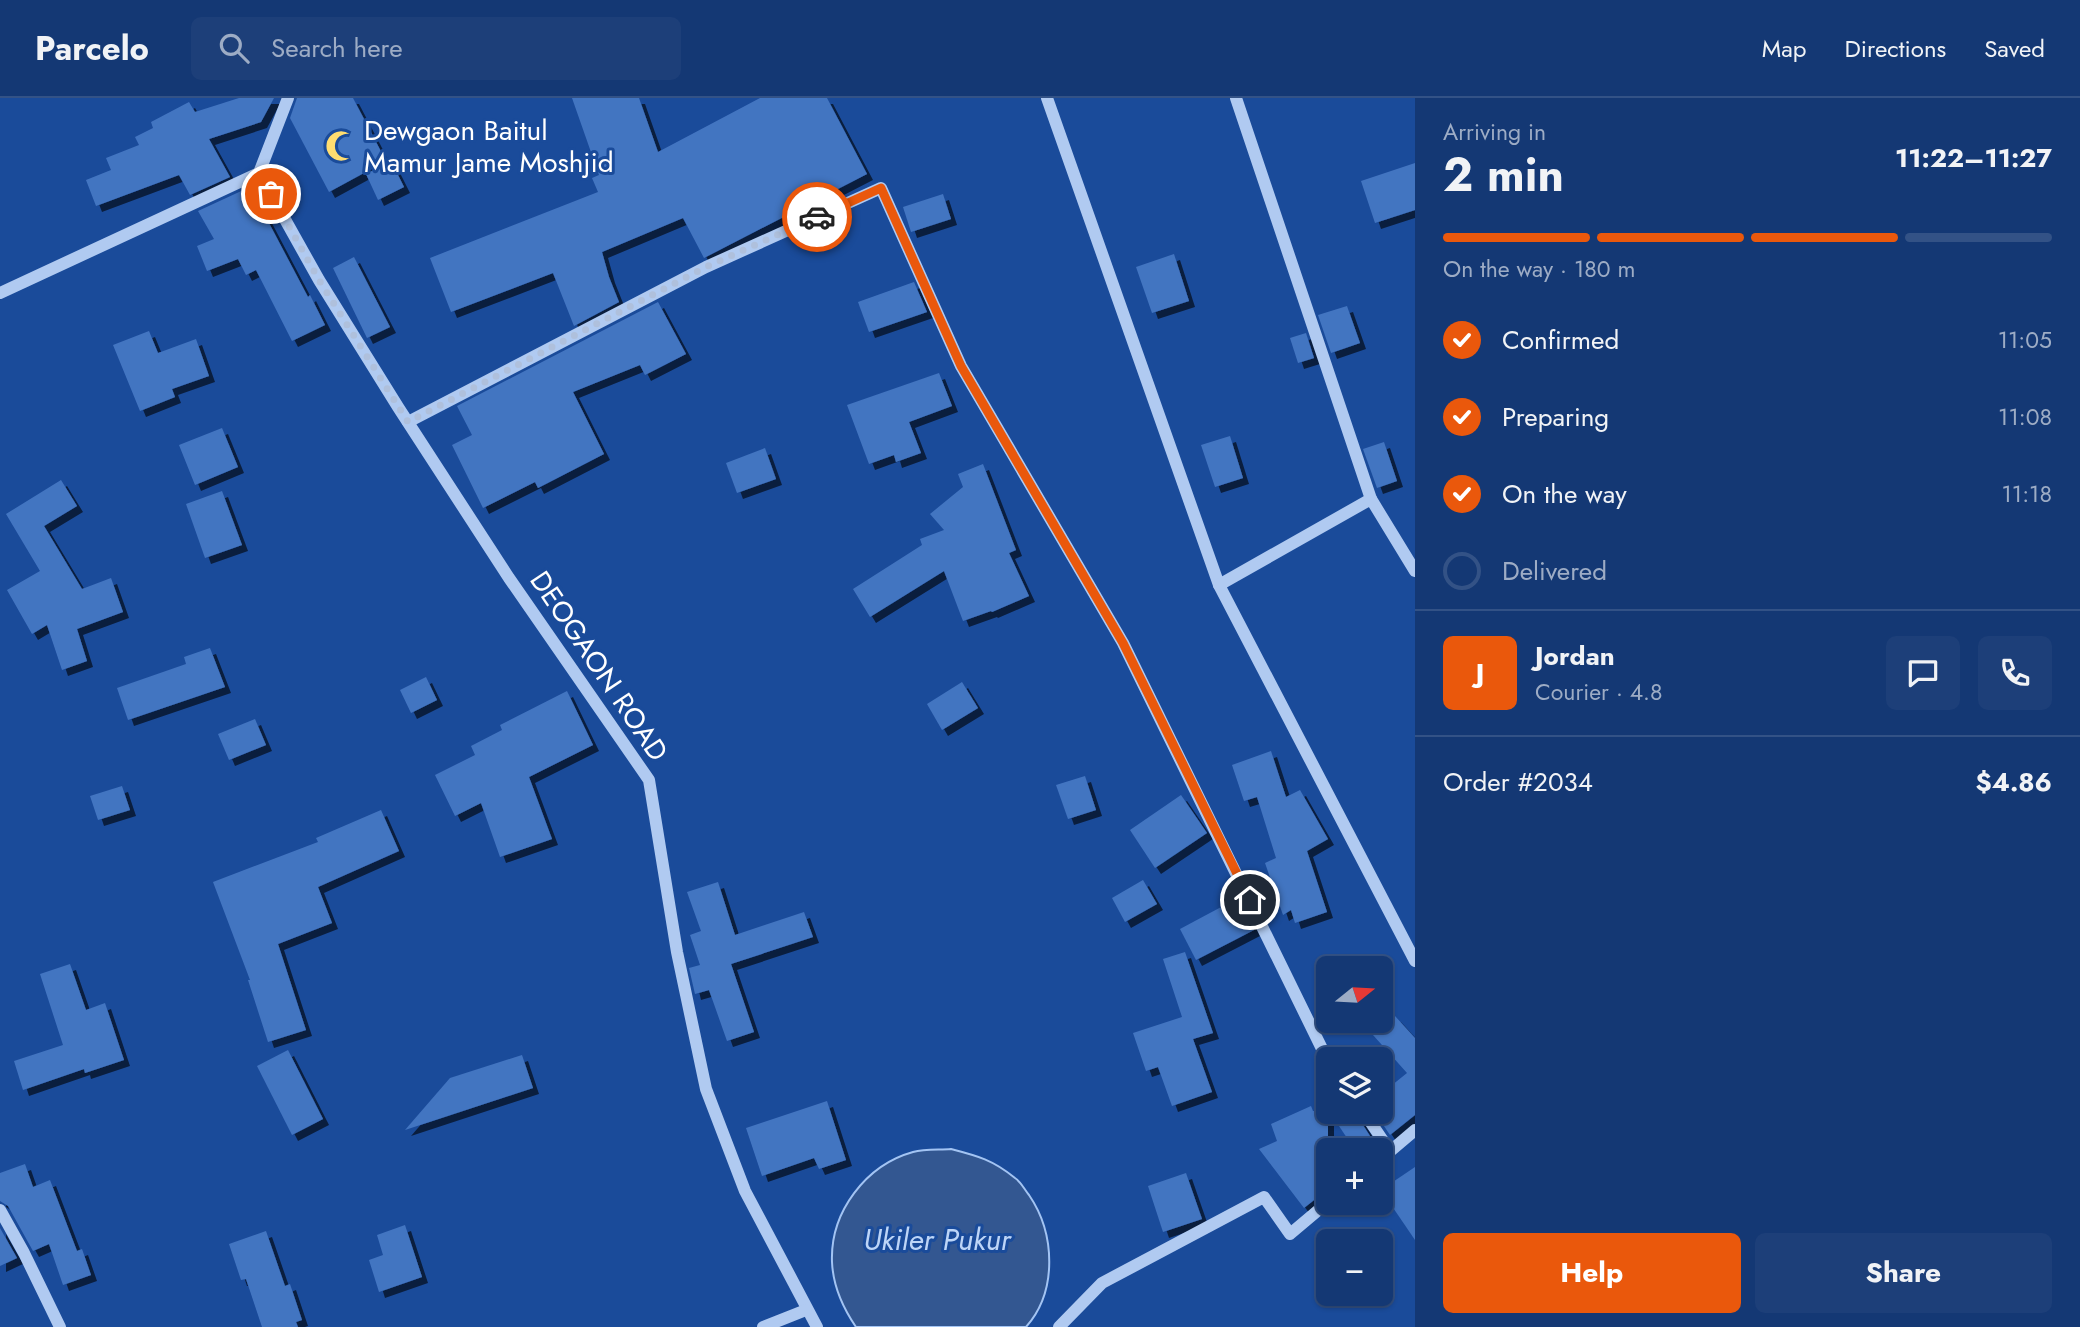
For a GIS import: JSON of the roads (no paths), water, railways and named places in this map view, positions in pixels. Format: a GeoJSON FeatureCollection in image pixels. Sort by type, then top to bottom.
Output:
{"type":"FeatureCollection","features":[{"type":"Feature","properties":{"kind":"street"},"geometry":{"type":"LineString","coordinates":[[0,293],[258,173],[288,98]]}},
{"type":"Feature","properties":{"kind":"street"},"geometry":{"type":"LineString","coordinates":[[1047,98],[1219,585],[1415,961]]}},
{"type":"Feature","properties":{"kind":"street"},"geometry":{"type":"LineString","coordinates":[[1236,98],[1371,499],[1415,571]]}},
{"type":"Feature","properties":{"kind":"street","name":"DEOGAON ROAD"},"geometry":{"type":"LineString","coordinates":[[258,173],[319,280],[408,422],[509,578],[649,780],[677,952],[706,1089],[745,1191],[817,1327]]}},
{"type":"Feature","properties":{"kind":"street"},"geometry":{"type":"LineString","coordinates":[[408,422],[706,267],[881,188],[961,366],[1123,643],[1321,1047]]}},
{"type":"Feature","properties":{"kind":"street"},"geometry":{"type":"LineString","coordinates":[[1219,585],[1371,499]]}},
{"type":"Feature","properties":{"kind":"street"},"geometry":{"type":"LineString","coordinates":[[1393,1148],[1415,1130]]}},
{"type":"Feature","properties":{"kind":"street"},"geometry":{"type":"LineString","coordinates":[[1059,1327],[1102,1283],[1265,1197],[1290,1234],[1316,1212]]}},
{"type":"Feature","properties":{"kind":"street"},"geometry":{"type":"LineString","coordinates":[[0,1210],[60,1327]]}},
{"type":"Feature","properties":{"kind":"street"},"geometry":{"type":"LineString","coordinates":[[763,1327],[806,1310]]}},
{"type":"Feature","properties":{"kind":"water","name":"Ukiler Pukur"},"geometry":{"type":"Polygon","coordinates":[[[951,1149],[985,1159],[1000,1167],[1021,1184],[1038,1210],[1048,1244],[1049,1262],[1044,1297],[1036,1313],[1026,1327],[856,1327],[840,1296],[832,1262],[833,1243],[844,1209],[866,1179],[896,1158],[918,1151],[951,1149]]]}},
{"type":"Feature","properties":{"kind":"place","name":"Dewgaon Baitul Mamur Jame Moshjid"},"geometry":{"type":"Point","coordinates":[341,146]}}]}
